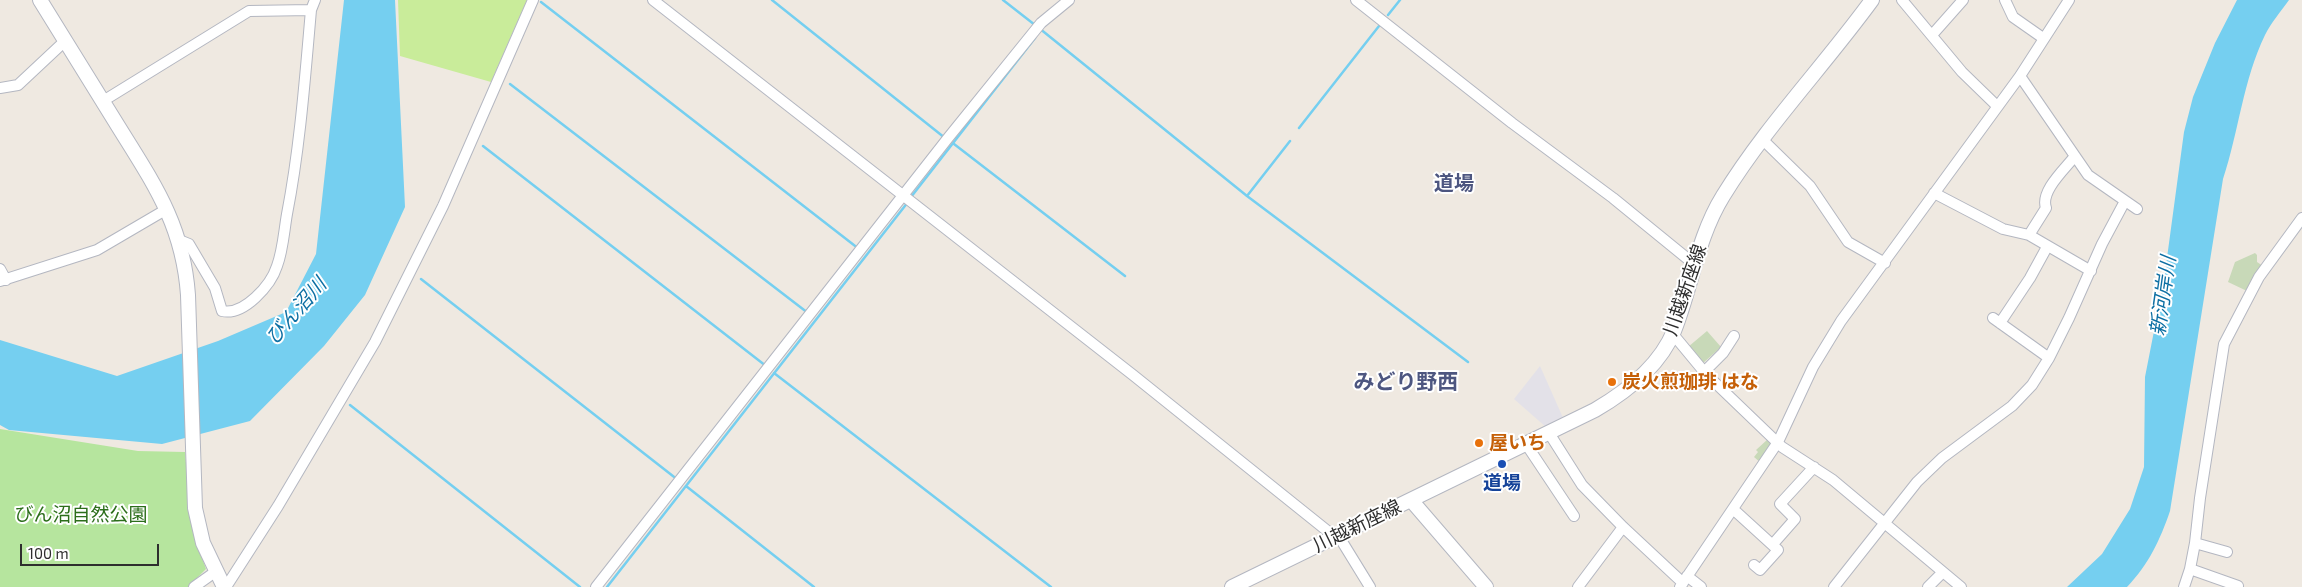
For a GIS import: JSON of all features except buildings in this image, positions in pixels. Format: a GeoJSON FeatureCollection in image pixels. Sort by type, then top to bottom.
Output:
{"type":"FeatureCollection","features":[{"type":"Feature","properties":{"kind":"main road"},"geometry":{"type":"LineString","coordinates":[[40,0],[167,209],[179,240],[186,274],[192,452],[197,521],[206,552],[225,587]]}},
{"type":"Feature","properties":{"kind":"main road","name":"川越新座線"},"geometry":{"type":"LineString","coordinates":[[1232,587],[1595,410],[1631,385],[1658,356],[1672,334],[1706,227],[1735,177],[1872,0]]}},
{"type":"Feature","properties":{"kind":"main road"},"geometry":{"type":"LineString","coordinates":[[1411,500],[1486,587]]}},
{"type":"Feature","properties":{"kind":"street"},"geometry":{"type":"LineString","coordinates":[[179,240],[189,244],[212,281],[222,311],[227,312],[237,309],[248,303],[258,296],[272,278],[280,255],[297,155],[311,10],[315,0]]}},
{"type":"Feature","properties":{"kind":"street"},"geometry":{"type":"LineString","coordinates":[[225,587],[286,492],[375,342],[443,206],[533,0]]}},
{"type":"Feature","properties":{"kind":"street"},"geometry":{"type":"LineString","coordinates":[[653,0],[1337,536],[1370,587]]}},
{"type":"Feature","properties":{"kind":"street"},"geometry":{"type":"LineString","coordinates":[[596,587],[902,196],[1041,23],[1070,0]]}},
{"type":"Feature","properties":{"kind":"street"},"geometry":{"type":"LineString","coordinates":[[1356,0],[1512,123],[1613,198],[1694,264]]}},
{"type":"Feature","properties":{"kind":"street"},"geometry":{"type":"LineString","coordinates":[[1902,0],[1962,72],[1997,106]]}},
{"type":"Feature","properties":{"kind":"street"},"geometry":{"type":"LineString","coordinates":[[1932,35],[1963,0]]}},
{"type":"Feature","properties":{"kind":"street"},"geometry":{"type":"LineString","coordinates":[[2005,0],[2013,17],[2044,38]]}},
{"type":"Feature","properties":{"kind":"street"},"geometry":{"type":"LineString","coordinates":[[1683,582],[1778,442],[1813,367],[1841,321],[2020,76],[2069,0]]}},
{"type":"Feature","properties":{"kind":"street"},"geometry":{"type":"LineString","coordinates":[[103,101],[249,11],[311,10]]}},
{"type":"Feature","properties":{"kind":"street"},"geometry":{"type":"LineString","coordinates":[[0,88],[18,85],[65,40]]}},
{"type":"Feature","properties":{"kind":"street"},"geometry":{"type":"LineString","coordinates":[[2020,76],[2088,175],[2137,209]]}},
{"type":"Feature","properties":{"kind":"street"},"geometry":{"type":"LineString","coordinates":[[1763,140],[1810,186],[1848,242],[1885,263]]}},
{"type":"Feature","properties":{"kind":"street"},"geometry":{"type":"LineString","coordinates":[[2029,235],[2046,208],[2044,202],[2048,190],[2075,156]]}},
{"type":"Feature","properties":{"kind":"street"},"geometry":{"type":"LineString","coordinates":[[1934,193],[2004,229],[2029,235],[2091,271]]}},
{"type":"Feature","properties":{"kind":"street"},"geometry":{"type":"LineString","coordinates":[[1834,587],[1917,482],[1942,458],[2012,406],[2032,385],[2049,358],[2125,201]]}},
{"type":"Feature","properties":{"kind":"street"},"geometry":{"type":"LineString","coordinates":[[0,269],[3,281],[97,250],[167,209]]}},
{"type":"Feature","properties":{"kind":"street"},"geometry":{"type":"LineString","coordinates":[[2184,587],[2195,543],[2200,498],[2224,344],[2260,277],[2302,218]]}},
{"type":"Feature","properties":{"kind":"street"},"geometry":{"type":"LineString","coordinates":[[2048,247],[2030,278],[1996,320],[2049,358]]}},
{"type":"Feature","properties":{"kind":"street"},"geometry":{"type":"LineString","coordinates":[[1672,334],[1704,372],[1778,442],[1795,456],[1833,480],[1961,587]]}},
{"type":"Feature","properties":{"kind":"street"},"geometry":{"type":"LineString","coordinates":[[1704,372],[1723,353],[1734,336]]}},
{"type":"Feature","properties":{"kind":"street"},"geometry":{"type":"LineString","coordinates":[[1549,433],[1582,485],[1623,527],[1683,582],[1701,587]]}},
{"type":"Feature","properties":{"kind":"street"},"geometry":{"type":"LineString","coordinates":[[1526,444],[1574,516]]}},
{"type":"Feature","properties":{"kind":"street"},"geometry":{"type":"LineString","coordinates":[[1773,544],[1795,519],[1780,504],[1814,467]]}},
{"type":"Feature","properties":{"kind":"street"},"geometry":{"type":"LineString","coordinates":[[1733,509],[1778,550],[1760,570],[1754,565]]}},
{"type":"Feature","properties":{"kind":"street"},"geometry":{"type":"LineString","coordinates":[[1578,587],[1623,527]]}},
{"type":"Feature","properties":{"kind":"street"},"geometry":{"type":"LineString","coordinates":[[2195,543],[2227,552]]}},
{"type":"Feature","properties":{"kind":"street"},"geometry":{"type":"LineString","coordinates":[[2190,569],[2238,586]]}},
{"type":"Feature","properties":{"kind":"street"},"geometry":{"type":"LineString","coordinates":[[194,587],[216,572]]}},
{"type":"Feature","properties":{"kind":"street"},"geometry":{"type":"LineString","coordinates":[[1928,587],[1943,572]]}},
{"type":"Feature","properties":{"kind":"shaded area"},"geometry":{"type":"Polygon","coordinates":[[[1540,366],[1564,420],[1547,428],[1514,399],[1540,366]]]}},
{"type":"Feature","properties":{"kind":"green space"},"geometry":{"type":"Polygon","coordinates":[[[398,0],[527,0],[491,82],[400,56],[398,0]]]}},
{"type":"Feature","properties":{"kind":"green space"},"geometry":{"type":"Polygon","coordinates":[[[2255,253],[2257,255],[2257,262],[2263,266],[2247,291],[2228,282],[2235,262],[2255,253]]]}},
{"type":"Feature","properties":{"kind":"green space"},"geometry":{"type":"Polygon","coordinates":[[[1707,331],[1721,347],[1702,364],[1688,347],[1707,331]]]}},
{"type":"Feature","properties":{"kind":"green space","name":"びん沼自然公園"},"geometry":{"type":"Polygon","coordinates":[[[0,429],[138,451],[185,452],[192,527],[206,569],[188,587],[0,587],[0,429]]]}},
{"type":"Feature","properties":{"kind":"green space"},"geometry":{"type":"Polygon","coordinates":[[[1768,439],[1773,444],[1761,463],[1754,457],[1758,452],[1756,450],[1768,439]]]}},
{"type":"Feature","properties":{"kind":"water","name":"びん沼川"},"geometry":{"type":"Polygon","coordinates":[[[344,0],[395,0],[405,207],[365,295],[324,346],[250,421],[162,444],[9,430],[0,425],[0,340],[117,376],[218,341],[286,312],[316,254],[344,0]]]}},
{"type":"Feature","properties":{"kind":"water","name":"新河岸川"},"geometry":{"type":"Polygon","coordinates":[[[2237,0],[2289,0],[2267,31],[2251,70],[2223,179],[2170,511],[2153,551],[2142,570],[2127,587],[2067,587],[2102,554],[2130,509],[2144,467],[2145,377],[2164,280],[2184,132],[2193,97],[2215,43],[2237,0]]]}},
{"type":"Feature","properties":{"kind":"waterway"},"geometry":{"type":"LineString","coordinates":[[772,0],[945,138]]}},
{"type":"Feature","properties":{"kind":"waterway"},"geometry":{"type":"LineString","coordinates":[[1003,0],[1035,25]]}},
{"type":"Feature","properties":{"kind":"waterway"},"geometry":{"type":"LineString","coordinates":[[1388,15],[1400,0]]}},
{"type":"Feature","properties":{"kind":"waterway"},"geometry":{"type":"LineString","coordinates":[[541,2],[859,249]]}},
{"type":"Feature","properties":{"kind":"waterway"},"geometry":{"type":"LineString","coordinates":[[1299,128],[1379,26]]}},
{"type":"Feature","properties":{"kind":"waterway"},"geometry":{"type":"LineString","coordinates":[[1039,28],[1247,196],[1468,362]]}},
{"type":"Feature","properties":{"kind":"waterway"},"geometry":{"type":"LineString","coordinates":[[911,197],[1035,38]]}},
{"type":"Feature","properties":{"kind":"waterway"},"geometry":{"type":"LineString","coordinates":[[510,84],[808,313]]}},
{"type":"Feature","properties":{"kind":"waterway"},"geometry":{"type":"LineString","coordinates":[[1247,196],[1290,141]]}},
{"type":"Feature","properties":{"kind":"waterway"},"geometry":{"type":"LineString","coordinates":[[954,144],[1125,276]]}},
{"type":"Feature","properties":{"kind":"waterway"},"geometry":{"type":"LineString","coordinates":[[483,146],[766,366]]}},
{"type":"Feature","properties":{"kind":"waterway"},"geometry":{"type":"LineString","coordinates":[[607,587],[908,202]]}},
{"type":"Feature","properties":{"kind":"waterway"},"geometry":{"type":"LineString","coordinates":[[421,279],[678,480]]}},
{"type":"Feature","properties":{"kind":"waterway"},"geometry":{"type":"LineString","coordinates":[[774,373],[1051,587]]}},
{"type":"Feature","properties":{"kind":"waterway"},"geometry":{"type":"LineString","coordinates":[[350,405],[580,587]]}},
{"type":"Feature","properties":{"kind":"waterway"},"geometry":{"type":"LineString","coordinates":[[686,486],[814,587]]}},
{"type":"Feature","properties":{"kind":"place","name":"炭火煎珈琲 はな"},"geometry":{"type":"Point","coordinates":[1612,382]}},
{"type":"Feature","properties":{"kind":"place","name":"屋いち"},"geometry":{"type":"Point","coordinates":[1479,443]}},
{"type":"Feature","properties":{"kind":"place","name":"道場"},"geometry":{"type":"Point","coordinates":[1502,464]}},
{"type":"Feature","properties":{"kind":"district","name":"道場"},"geometry":{"type":"Point","coordinates":[1454,183]}},
{"type":"Feature","properties":{"kind":"district","name":"みどり野西"},"geometry":{"type":"Point","coordinates":[1406,382]}}]}
